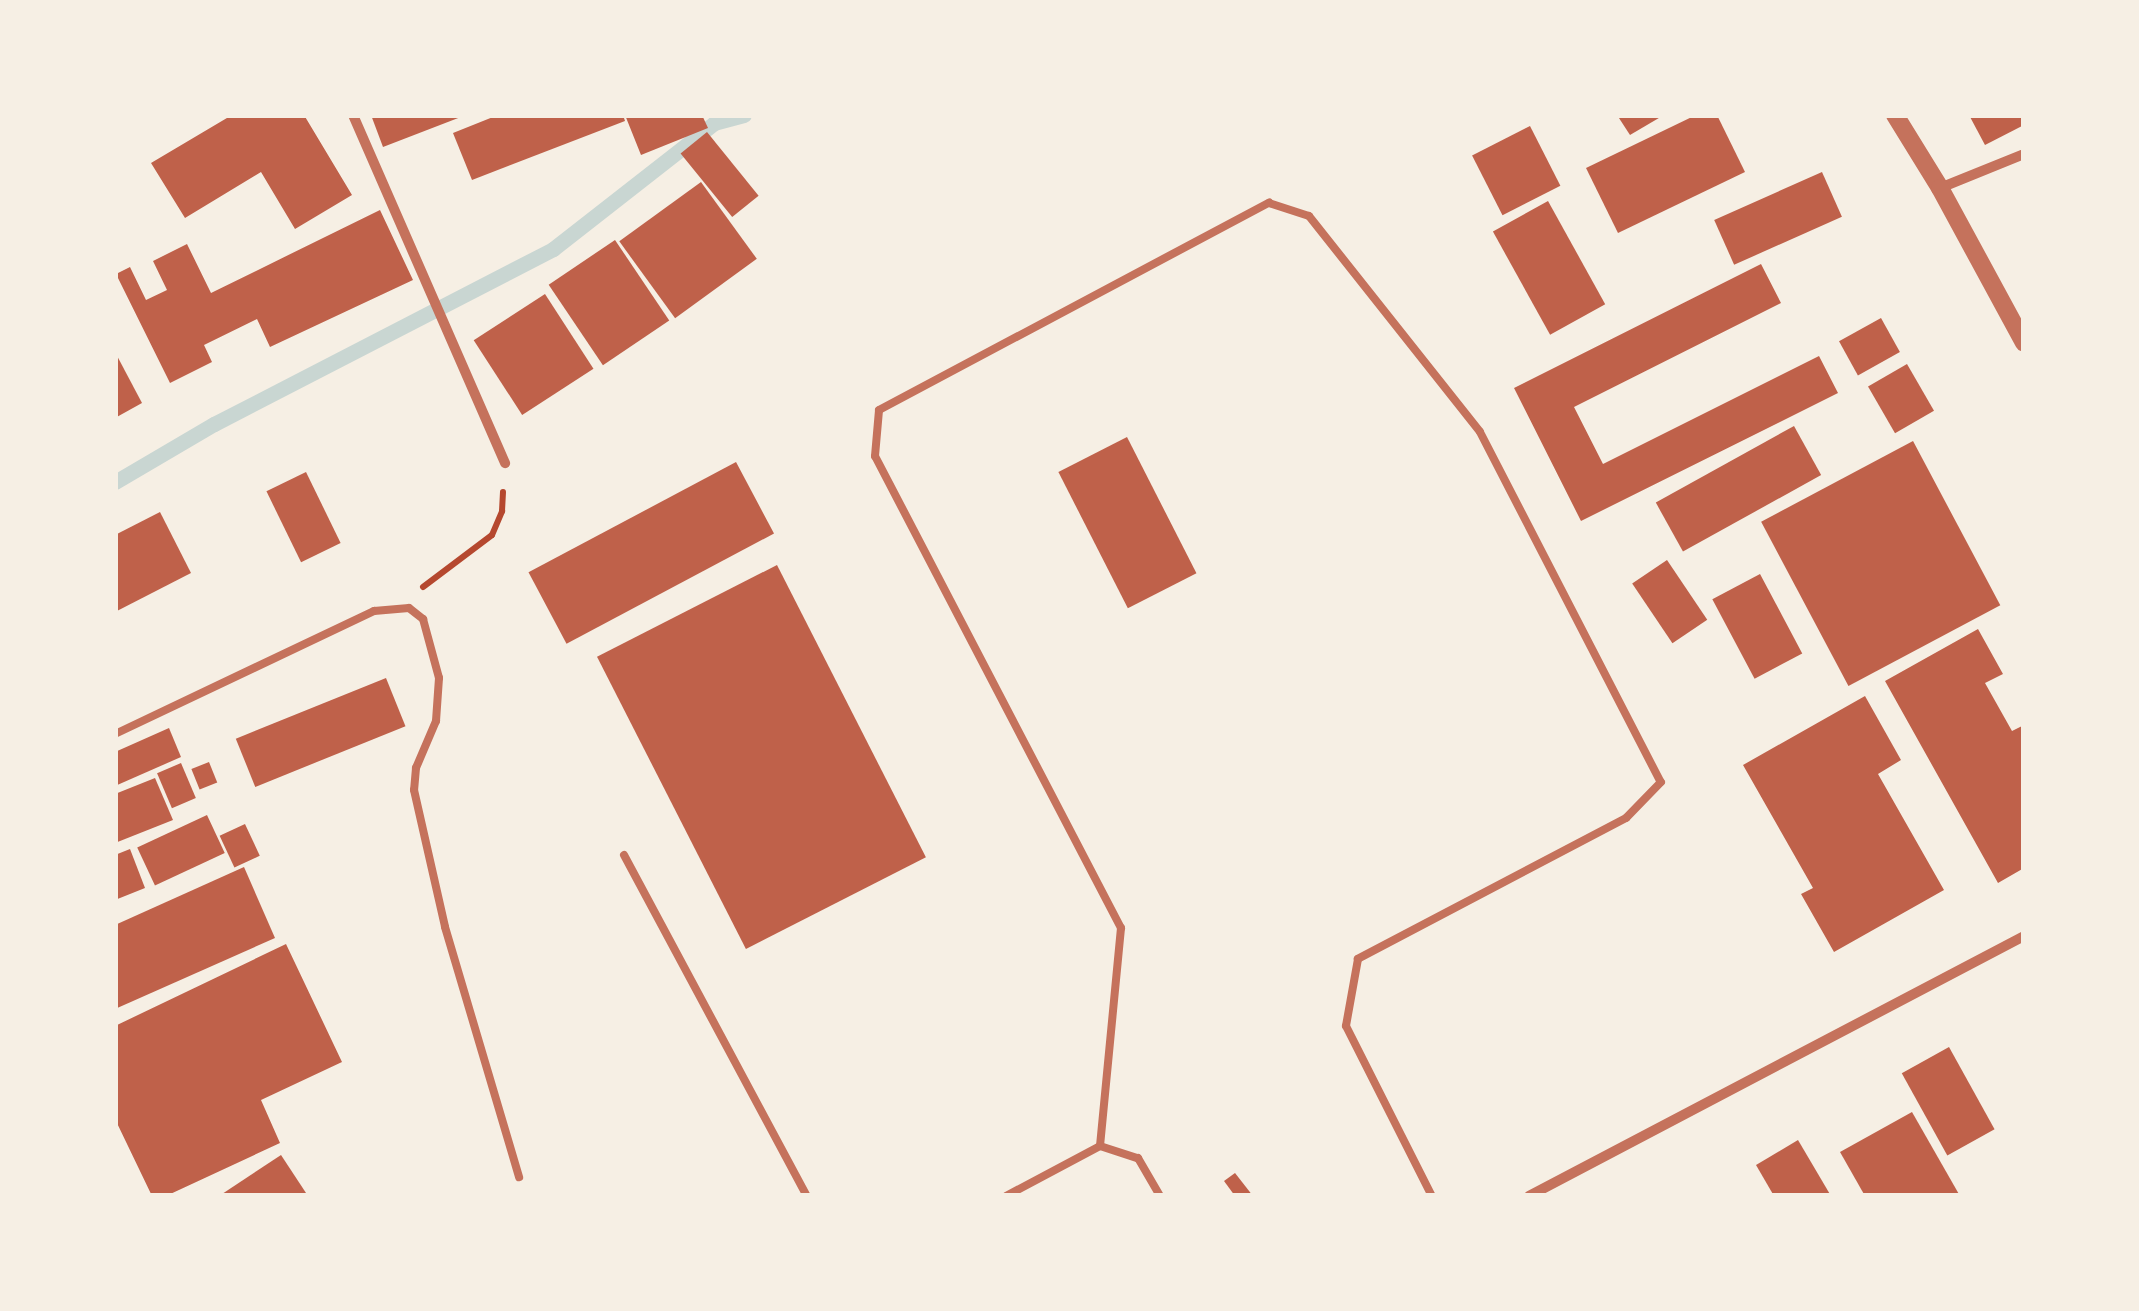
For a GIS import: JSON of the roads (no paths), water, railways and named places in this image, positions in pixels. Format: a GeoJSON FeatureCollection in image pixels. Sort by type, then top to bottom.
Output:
{"type":"FeatureCollection","features":[{"type":"Feature","properties":{"kind":"street"},"geometry":{"type":"LineString","coordinates":[[353,115],[504,463]]}},
{"type":"Feature","properties":{"kind":"street"},"geometry":{"type":"LineString","coordinates":[[1894,115],[1940,188],[2024,344]]}},
{"type":"Feature","properties":{"kind":"street"},"geometry":{"type":"LineString","coordinates":[[1940,188],[2024,154]]}},
{"type":"Feature","properties":{"kind":"street"},"geometry":{"type":"LineString","coordinates":[[1529,1196],[2024,936]]}},
{"type":"Feature","properties":{"kind":"lane"},"geometry":{"type":"LineString","coordinates":[[1100,1146],[1121,928],[875,456],[879,410],[1269,202],[1308,216],[1480,432],[1660,782],[1626,818],[1358,959],[1346,1026],[1432,1196]]}},
{"type":"Feature","properties":{"kind":"lane"},"geometry":{"type":"LineString","coordinates":[[115,734],[392,606],[409,608],[422,619],[439,678],[436,721],[416,768],[414,790],[445,927],[519,1177]]}},
{"type":"Feature","properties":{"kind":"lane"},"geometry":{"type":"LineString","coordinates":[[624,855],[806,1196]]}},
{"type":"Feature","properties":{"kind":"lane"},"geometry":{"type":"LineString","coordinates":[[1006,1196],[1100,1146],[1138,1158],[1160,1196]]}},
{"type":"Feature","properties":{"kind":"waterway"},"geometry":{"type":"LineString","coordinates":[[115,482],[214,424],[553,249],[714,123],[744,115]]}}]}
